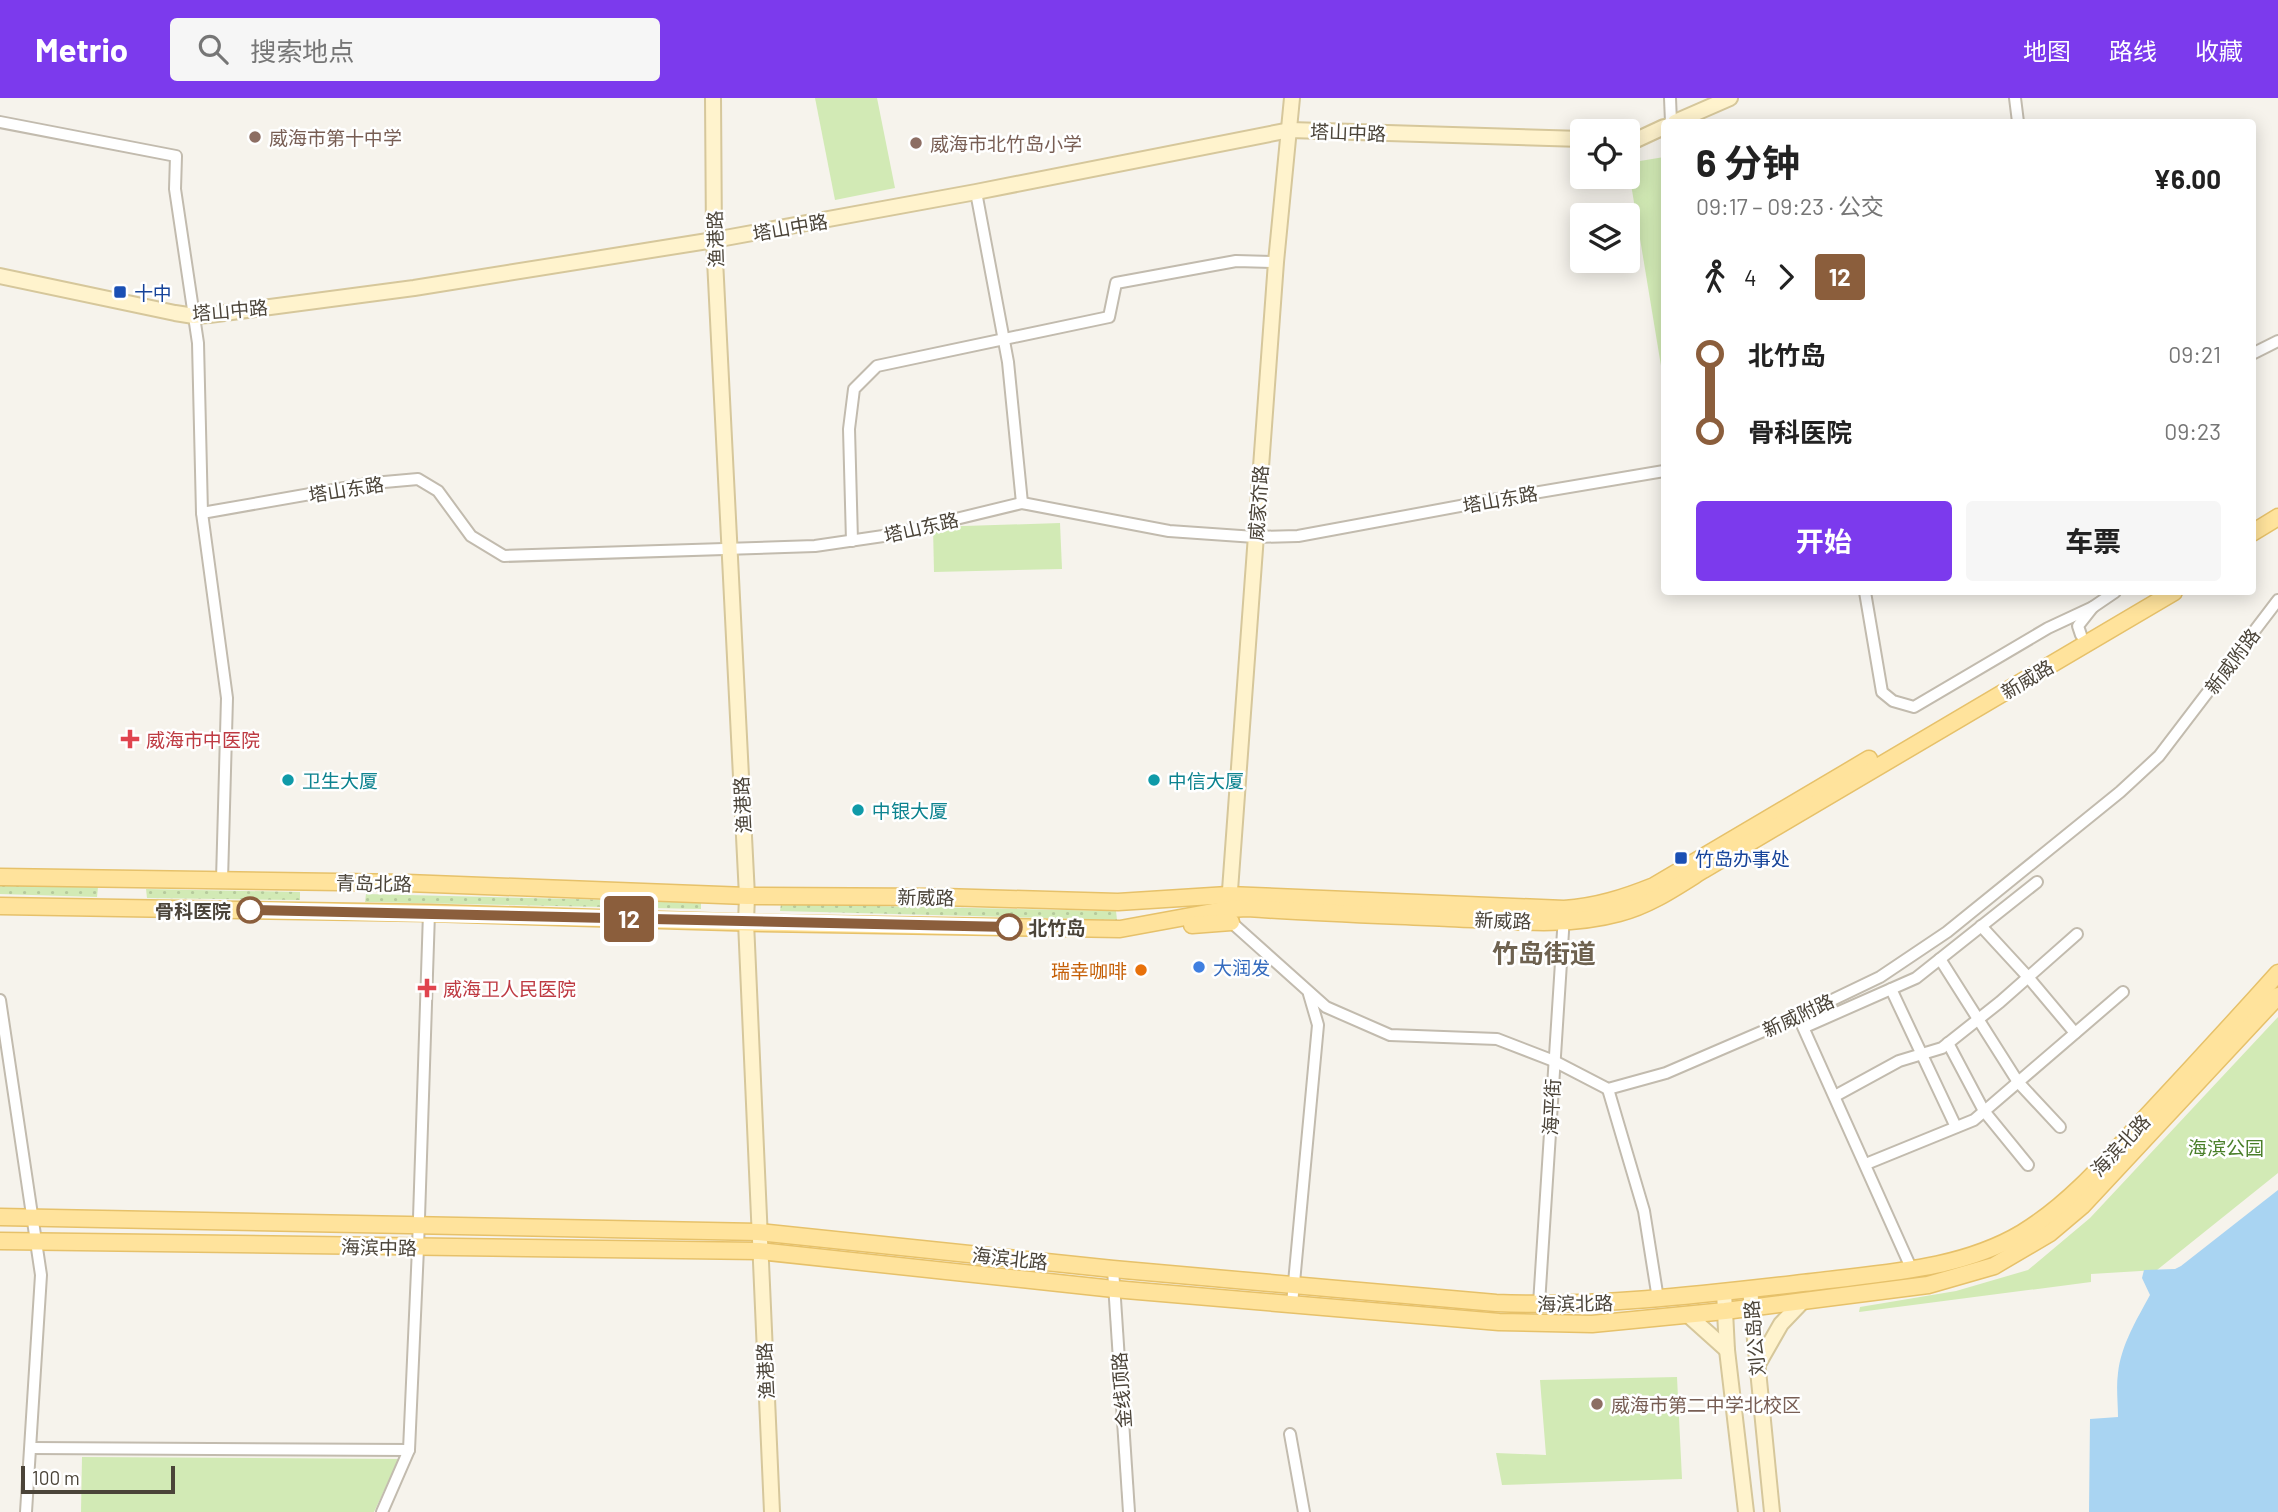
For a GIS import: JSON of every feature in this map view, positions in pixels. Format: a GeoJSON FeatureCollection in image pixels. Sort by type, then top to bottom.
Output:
{"type":"FeatureCollection","features":[{"type":"Feature","properties":{"kind":"main road"},"geometry":{"type":"LineString","coordinates":[[2256,531],[2278,517]]}},
{"type":"Feature","properties":{"kind":"main road"},"geometry":{"type":"LineString","coordinates":[[2256,543],[2278,530]]}},
{"type":"Feature","properties":{"kind":"main road","name":"新威路"},"geometry":{"type":"LineString","coordinates":[[1564,915],[1620,900],[1654,886],[2150,595]]}},
{"type":"Feature","properties":{"kind":"main road","name":"新威路"},"geometry":{"type":"LineString","coordinates":[[747,896],[942,897],[1118,902],[1229,909],[1564,915],[1620,913],[1660,898],[2169,595]]}},
{"type":"Feature","properties":{"kind":"main road","name":"青岛北路"},"geometry":{"type":"LineString","coordinates":[[0,877],[407,883],[747,896]]}},
{"type":"Feature","properties":{"kind":"main road","name":"青岛北路"},"geometry":{"type":"LineString","coordinates":[[0,906],[429,913],[746,922]]}},
{"type":"Feature","properties":{"kind":"main road","name":"新威路"},"geometry":{"type":"LineString","coordinates":[[746,922],[1119,929],[1229,909]]}},
{"type":"Feature","properties":{"kind":"main road","name":"海滨北路"},"geometry":{"type":"LineString","coordinates":[[758,1232],[1113,1269],[1496,1303],[1658,1299],[1912,1270],[1965,1258],[2021,1234],[2072,1198],[2278,974]]}},
{"type":"Feature","properties":{"kind":"main road","name":"海滨北路"},"geometry":{"type":"LineString","coordinates":[[759,1251],[1114,1289],[1526,1323],[1603,1323],[1688,1315],[1928,1285],[1994,1266],[2050,1233],[2082,1206],[2278,996]]}},
{"type":"Feature","properties":{"kind":"main road","name":"海滨中路"},"geometry":{"type":"LineString","coordinates":[[0,1217],[758,1232]]}},
{"type":"Feature","properties":{"kind":"main road","name":"海滨中路"},"geometry":{"type":"LineString","coordinates":[[0,1241],[759,1251]]}},
{"type":"Feature","properties":{"kind":"street","name":"渔港路"},"geometry":{"type":"LineString","coordinates":[[713,98],[714,240],[747,896],[758,1232],[772,1512]]}},
{"type":"Feature","properties":{"kind":"street","name":"威家夼路"},"geometry":{"type":"LineString","coordinates":[[1229,909],[1276,262],[1292,98]]}},
{"type":"Feature","properties":{"kind":"street"},"geometry":{"type":"LineString","coordinates":[[1670,98],[1673,119]]}},
{"type":"Feature","properties":{"kind":"street"},"geometry":{"type":"LineString","coordinates":[[1680,119],[1730,98]]}},
{"type":"Feature","properties":{"kind":"street"},"geometry":{"type":"LineString","coordinates":[[2015,98],[2018,119]]}},
{"type":"Feature","properties":{"kind":"street"},"geometry":{"type":"LineString","coordinates":[[0,122],[176,156],[175,189],[198,343],[202,513],[227,698],[222,880]]}},
{"type":"Feature","properties":{"kind":"street"},"geometry":{"type":"LineString","coordinates":[[1640,138],[1661,128]]}},
{"type":"Feature","properties":{"kind":"street","name":"塔山中路"},"geometry":{"type":"LineString","coordinates":[[0,276],[194,316],[414,288],[714,240],[1290,130],[1570,139]]}},
{"type":"Feature","properties":{"kind":"street"},"geometry":{"type":"LineString","coordinates":[[976,192],[1003,339],[1022,503]]}},
{"type":"Feature","properties":{"kind":"street"},"geometry":{"type":"LineString","coordinates":[[852,541],[849,429],[854,389],[877,366],[1109,317],[1116,283],[1236,261],[1276,262]]}},
{"type":"Feature","properties":{"kind":"street"},"geometry":{"type":"LineString","coordinates":[[2256,352],[2278,341]]}},
{"type":"Feature","properties":{"kind":"street","name":"塔山东路"},"geometry":{"type":"LineString","coordinates":[[202,513],[373,483],[418,479],[438,491],[471,536],[504,556],[815,546],[890,535],[1022,503],[1169,531],[1255,537],[1298,536],[1661,472]]}},
{"type":"Feature","properties":{"kind":"street"},"geometry":{"type":"LineString","coordinates":[[1866,595],[1882,692],[1893,701],[1914,707],[2048,628],[2093,607],[2111,595]]}},
{"type":"Feature","properties":{"kind":"street","name":"新威附路"},"geometry":{"type":"LineString","coordinates":[[1608,1088],[1666,1073],[1798,1016],[1880,977],[1947,932],[2120,792],[2159,756],[2278,600]]}},
{"type":"Feature","properties":{"kind":"street"},"geometry":{"type":"LineString","coordinates":[[2081,635],[2078,626],[2093,607]]}},
{"type":"Feature","properties":{"kind":"street"},"geometry":{"type":"LineString","coordinates":[[1805,1027],[1916,978],[2037,882]]}},
{"type":"Feature","properties":{"kind":"street"},"geometry":{"type":"LineString","coordinates":[[1229,909],[1326,1007],[1390,1035],[1497,1039],[1554,1061],[1608,1088],[1644,1211],[1658,1299]]}},
{"type":"Feature","properties":{"kind":"street"},"geometry":{"type":"LineString","coordinates":[[382,1512],[409,1450],[429,913]]}},
{"type":"Feature","properties":{"kind":"street","name":"海平街"},"geometry":{"type":"LineString","coordinates":[[1539,1304],[1564,915]]}},
{"type":"Feature","properties":{"kind":"street"},"geometry":{"type":"LineString","coordinates":[[1981,926],[2075,1034]]}},
{"type":"Feature","properties":{"kind":"street"},"geometry":{"type":"LineString","coordinates":[[1835,1096],[1899,1061],[1942,1048],[2077,934]]}},
{"type":"Feature","properties":{"kind":"street"},"geometry":{"type":"LineString","coordinates":[[1940,959],[2018,1082],[2060,1127]]}},
{"type":"Feature","properties":{"kind":"street"},"geometry":{"type":"LineString","coordinates":[[1891,989],[1956,1127]]}},
{"type":"Feature","properties":{"kind":"street"},"geometry":{"type":"LineString","coordinates":[[1293,1304],[1318,1025],[1309,991]]}},
{"type":"Feature","properties":{"kind":"street"},"geometry":{"type":"LineString","coordinates":[[1866,1164],[1974,1120],[2123,992]]}},
{"type":"Feature","properties":{"kind":"street"},"geometry":{"type":"LineString","coordinates":[[0,1000],[41,1275],[26,1512]]}},
{"type":"Feature","properties":{"kind":"street"},"geometry":{"type":"LineString","coordinates":[[1798,1016],[1912,1270]]}},
{"type":"Feature","properties":{"kind":"street"},"geometry":{"type":"LineString","coordinates":[[1948,1043],[1984,1111],[2028,1166]]}},
{"type":"Feature","properties":{"kind":"street","name":"金线顶路"},"geometry":{"type":"LineString","coordinates":[[1113,1269],[1129,1512]]}},
{"type":"Feature","properties":{"kind":"street","name":"刘公岛路"},"geometry":{"type":"LineString","coordinates":[[1750,1289],[1772,1512]]}},
{"type":"Feature","properties":{"kind":"street","name":"刘公岛路"},"geometry":{"type":"LineString","coordinates":[[1724,1292],[1727,1350],[1746,1512]]}},
{"type":"Feature","properties":{"kind":"street"},"geometry":{"type":"LineString","coordinates":[[1757,1368],[1781,1324],[1803,1301]]}},
{"type":"Feature","properties":{"kind":"street"},"geometry":{"type":"LineString","coordinates":[[1688,1315],[1727,1350]]}},
{"type":"Feature","properties":{"kind":"street"},"geometry":{"type":"LineString","coordinates":[[1290,1434],[1304,1512]]}},
{"type":"Feature","properties":{"kind":"street"},"geometry":{"type":"LineString","coordinates":[[31,1448],[409,1450]]}},
{"type":"Feature","properties":{"kind":"green space"},"geometry":{"type":"Polygon","coordinates":[[[815,98],[877,98],[895,188],[835,200],[815,98]]]}},
{"type":"Feature","properties":{"kind":"green space"},"geometry":{"type":"Polygon","coordinates":[[[1661,158],[1661,366],[1640,237],[1640,203],[1635,203],[1632,189],[1640,189],[1640,161],[1661,158]]]}},
{"type":"Feature","properties":{"kind":"green space"},"geometry":{"type":"Polygon","coordinates":[[[1060,523],[1062,569],[934,572],[933,527],[1060,523]]]}},
{"type":"Feature","properties":{"kind":"green space"},"geometry":{"type":"Polygon","coordinates":[[[0,885],[98,887],[97,897],[0,894],[0,885]]]}},
{"type":"Feature","properties":{"kind":"green space"},"geometry":{"type":"Polygon","coordinates":[[[146,889],[300,892],[300,900],[147,898],[146,889]]]}},
{"type":"Feature","properties":{"kind":"green space"},"geometry":{"type":"Polygon","coordinates":[[[366,894],[701,902],[701,909],[365,902],[366,894]]]}},
{"type":"Feature","properties":{"kind":"green space"},"geometry":{"type":"Polygon","coordinates":[[[781,904],[1116,911],[1117,920],[780,911],[781,904]]]}},
{"type":"Feature","properties":{"kind":"green space","name":"海滨公园"},"geometry":{"type":"Polygon","coordinates":[[[2278,1017],[2278,1173],[2157,1270],[2091,1274],[2091,1282],[1859,1312],[1860,1307],[1956,1291],[2028,1270],[2090,1218],[2278,1017]]]}},
{"type":"Feature","properties":{"kind":"green space"},"geometry":{"type":"Polygon","coordinates":[[[1677,1377],[1682,1479],[1502,1485],[1496,1453],[1546,1455],[1540,1380],[1677,1377]]]}},
{"type":"Feature","properties":{"kind":"green space"},"geometry":{"type":"Polygon","coordinates":[[[82,1457],[399,1459],[374,1512],[81,1512],[82,1457]]]}},
{"type":"Feature","properties":{"kind":"water"},"geometry":{"type":"Polygon","coordinates":[[[2278,1190],[2278,1512],[2089,1512],[2090,1419],[2118,1417],[2117,1384],[2122,1352],[2150,1295],[2142,1278],[2144,1270],[2175,1269],[2181,1266],[2278,1190]]]}},
{"type":"Feature","properties":{"kind":"bus line","name":"12"},"geometry":{"type":"LineString","coordinates":[[250,910],[1009,927]]}},
{"type":"Feature","properties":{"kind":"place","name":"威海市第十中学"},"geometry":{"type":"Point","coordinates":[255,137]}},
{"type":"Feature","properties":{"kind":"place","name":"威海市北竹岛小学"},"geometry":{"type":"Point","coordinates":[916,143]}},
{"type":"Feature","properties":{"kind":"place","name":"十中"},"geometry":{"type":"Point","coordinates":[120,292]}},
{"type":"Feature","properties":{"kind":"place","name":"威海市中医院"},"geometry":{"type":"Point","coordinates":[130,739]}},
{"type":"Feature","properties":{"kind":"place","name":"卫生大厦"},"geometry":{"type":"Point","coordinates":[288,780]}},
{"type":"Feature","properties":{"kind":"place","name":"中信大厦"},"geometry":{"type":"Point","coordinates":[1154,780]}},
{"type":"Feature","properties":{"kind":"place","name":"中银大厦"},"geometry":{"type":"Point","coordinates":[858,810]}},
{"type":"Feature","properties":{"kind":"place","name":"竹岛办事处"},"geometry":{"type":"Point","coordinates":[1681,858]}},
{"type":"Feature","properties":{"kind":"place","name":"骨科医院"},"geometry":{"type":"Point","coordinates":[250,910]}},
{"type":"Feature","properties":{"kind":"place","name":"北竹岛"},"geometry":{"type":"Point","coordinates":[1009,927]}},
{"type":"Feature","properties":{"kind":"place","name":"大润发"},"geometry":{"type":"Point","coordinates":[1199,967]}},
{"type":"Feature","properties":{"kind":"place","name":"瑞幸咖啡"},"geometry":{"type":"Point","coordinates":[1141,970]}},
{"type":"Feature","properties":{"kind":"place","name":"威海卫人民医院"},"geometry":{"type":"Point","coordinates":[427,988]}},
{"type":"Feature","properties":{"kind":"place","name":"威海市第二中学北校区"},"geometry":{"type":"Point","coordinates":[1597,1404]}},
{"type":"Feature","properties":{"kind":"district","name":"竹岛街道"},"geometry":{"type":"Point","coordinates":[1544,952]}}]}
